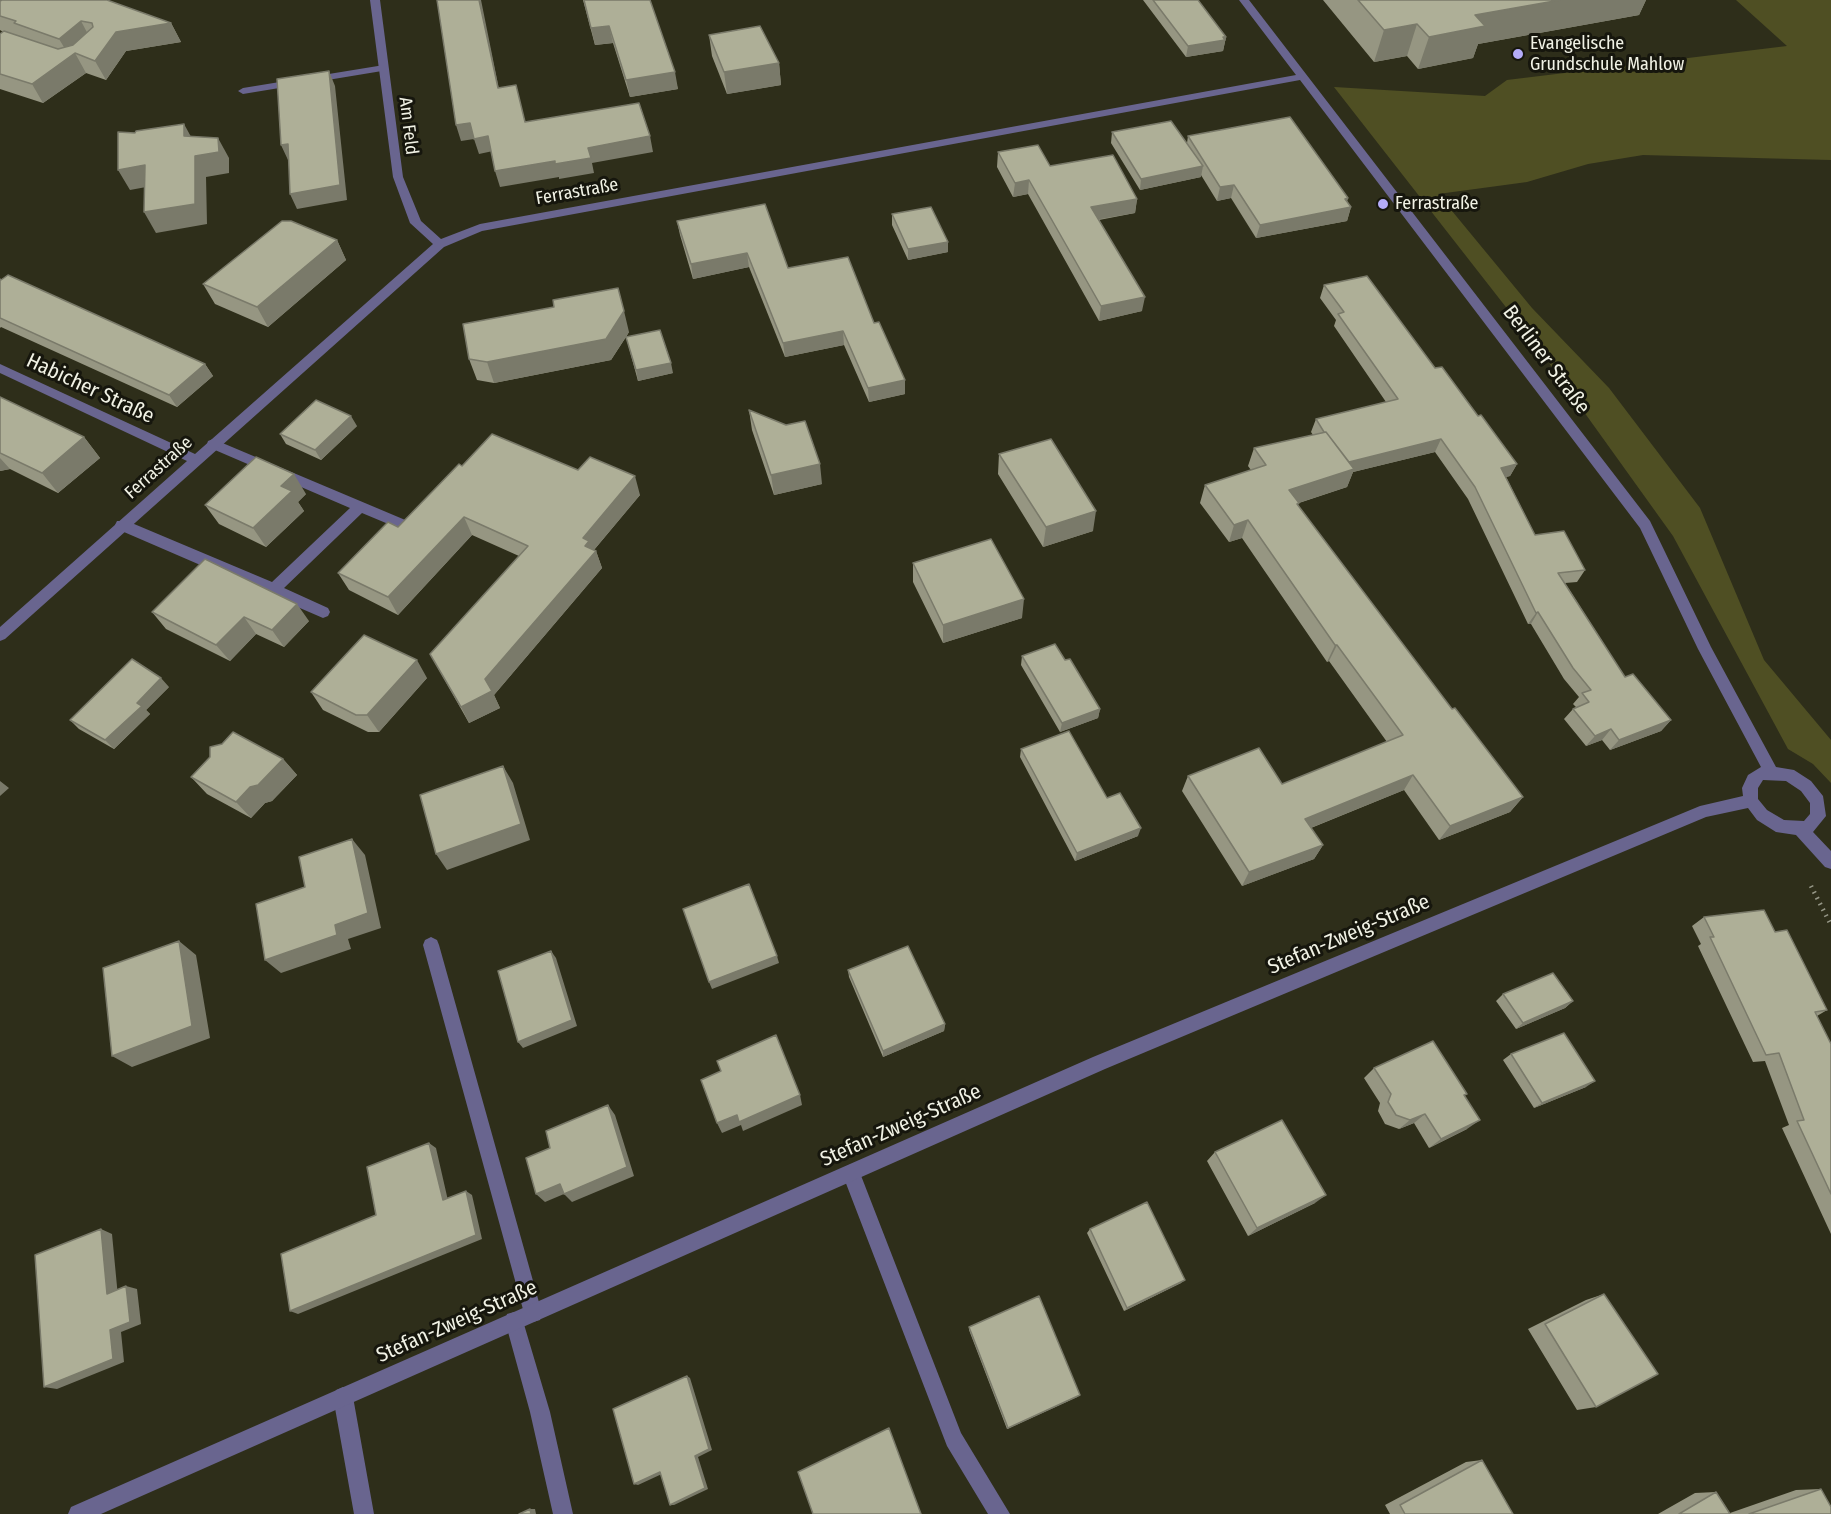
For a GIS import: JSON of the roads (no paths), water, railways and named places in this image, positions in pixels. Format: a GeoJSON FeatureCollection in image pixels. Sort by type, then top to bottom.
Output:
{"type":"FeatureCollection","features":[{"type":"Feature","properties":{"kind":"street","name":"Am Feld"},"geometry":{"type":"LineString","coordinates":[[375,0],[398,177],[416,223],[440,244]]}},
{"type":"Feature","properties":{"kind":"street","name":"Berliner Straße"},"geometry":{"type":"LineString","coordinates":[[1244,0],[1645,525],[1705,649],[1771,772]]}},
{"type":"Feature","properties":{"kind":"street"},"geometry":{"type":"LineString","coordinates":[[243,91],[384,68]]}},
{"type":"Feature","properties":{"kind":"street","name":"Ferrastraße"},"geometry":{"type":"LineString","coordinates":[[0,634],[440,244],[480,228],[1302,77]]}},
{"type":"Feature","properties":{"kind":"street","name":"Habicher Straße"},"geometry":{"type":"LineString","coordinates":[[0,368],[196,460]]}},
{"type":"Feature","properties":{"kind":"street"},"geometry":{"type":"LineString","coordinates":[[213,444],[405,526]]}},
{"type":"Feature","properties":{"kind":"street"},"geometry":{"type":"LineString","coordinates":[[274,589],[360,507]]}},
{"type":"Feature","properties":{"kind":"street"},"geometry":{"type":"LineString","coordinates":[[122,525],[323,612]]}},
{"type":"Feature","properties":{"kind":"street"},"geometry":{"type":"LineString","coordinates":[[1771,772],[1789,775],[1813,793],[1818,801],[1818,816],[1815,822],[1800,829],[1791,829],[1771,822],[1751,801],[1750,788],[1753,780],[1760,774],[1771,772]]}},
{"type":"Feature","properties":{"kind":"street","name":"Stefan-Zweig-Straße"},"geometry":{"type":"LineString","coordinates":[[78,1514],[1099,1063],[1705,811],[1751,801]]}},
{"type":"Feature","properties":{"kind":"street"},"geometry":{"type":"LineString","coordinates":[[1800,829],[1831,862]]}},
{"type":"Feature","properties":{"kind":"street"},"geometry":{"type":"LineString","coordinates":[[431,945],[533,1313]]}},
{"type":"Feature","properties":{"kind":"street"},"geometry":{"type":"LineString","coordinates":[[850,1173],[954,1439],[1000,1514]]}},
{"type":"Feature","properties":{"kind":"street"},"geometry":{"type":"LineString","coordinates":[[514,1321],[540,1412],[563,1514]]}},
{"type":"Feature","properties":{"kind":"street"},"geometry":{"type":"LineString","coordinates":[[343,1396],[364,1514]]}},
{"type":"Feature","properties":{"kind":"place","name":"Evangelische Grundschule Mahlow"},"geometry":{"type":"Point","coordinates":[1518,54]}},
{"type":"Feature","properties":{"kind":"place","name":"Ferrastraße"},"geometry":{"type":"Point","coordinates":[1383,204]}}]}
